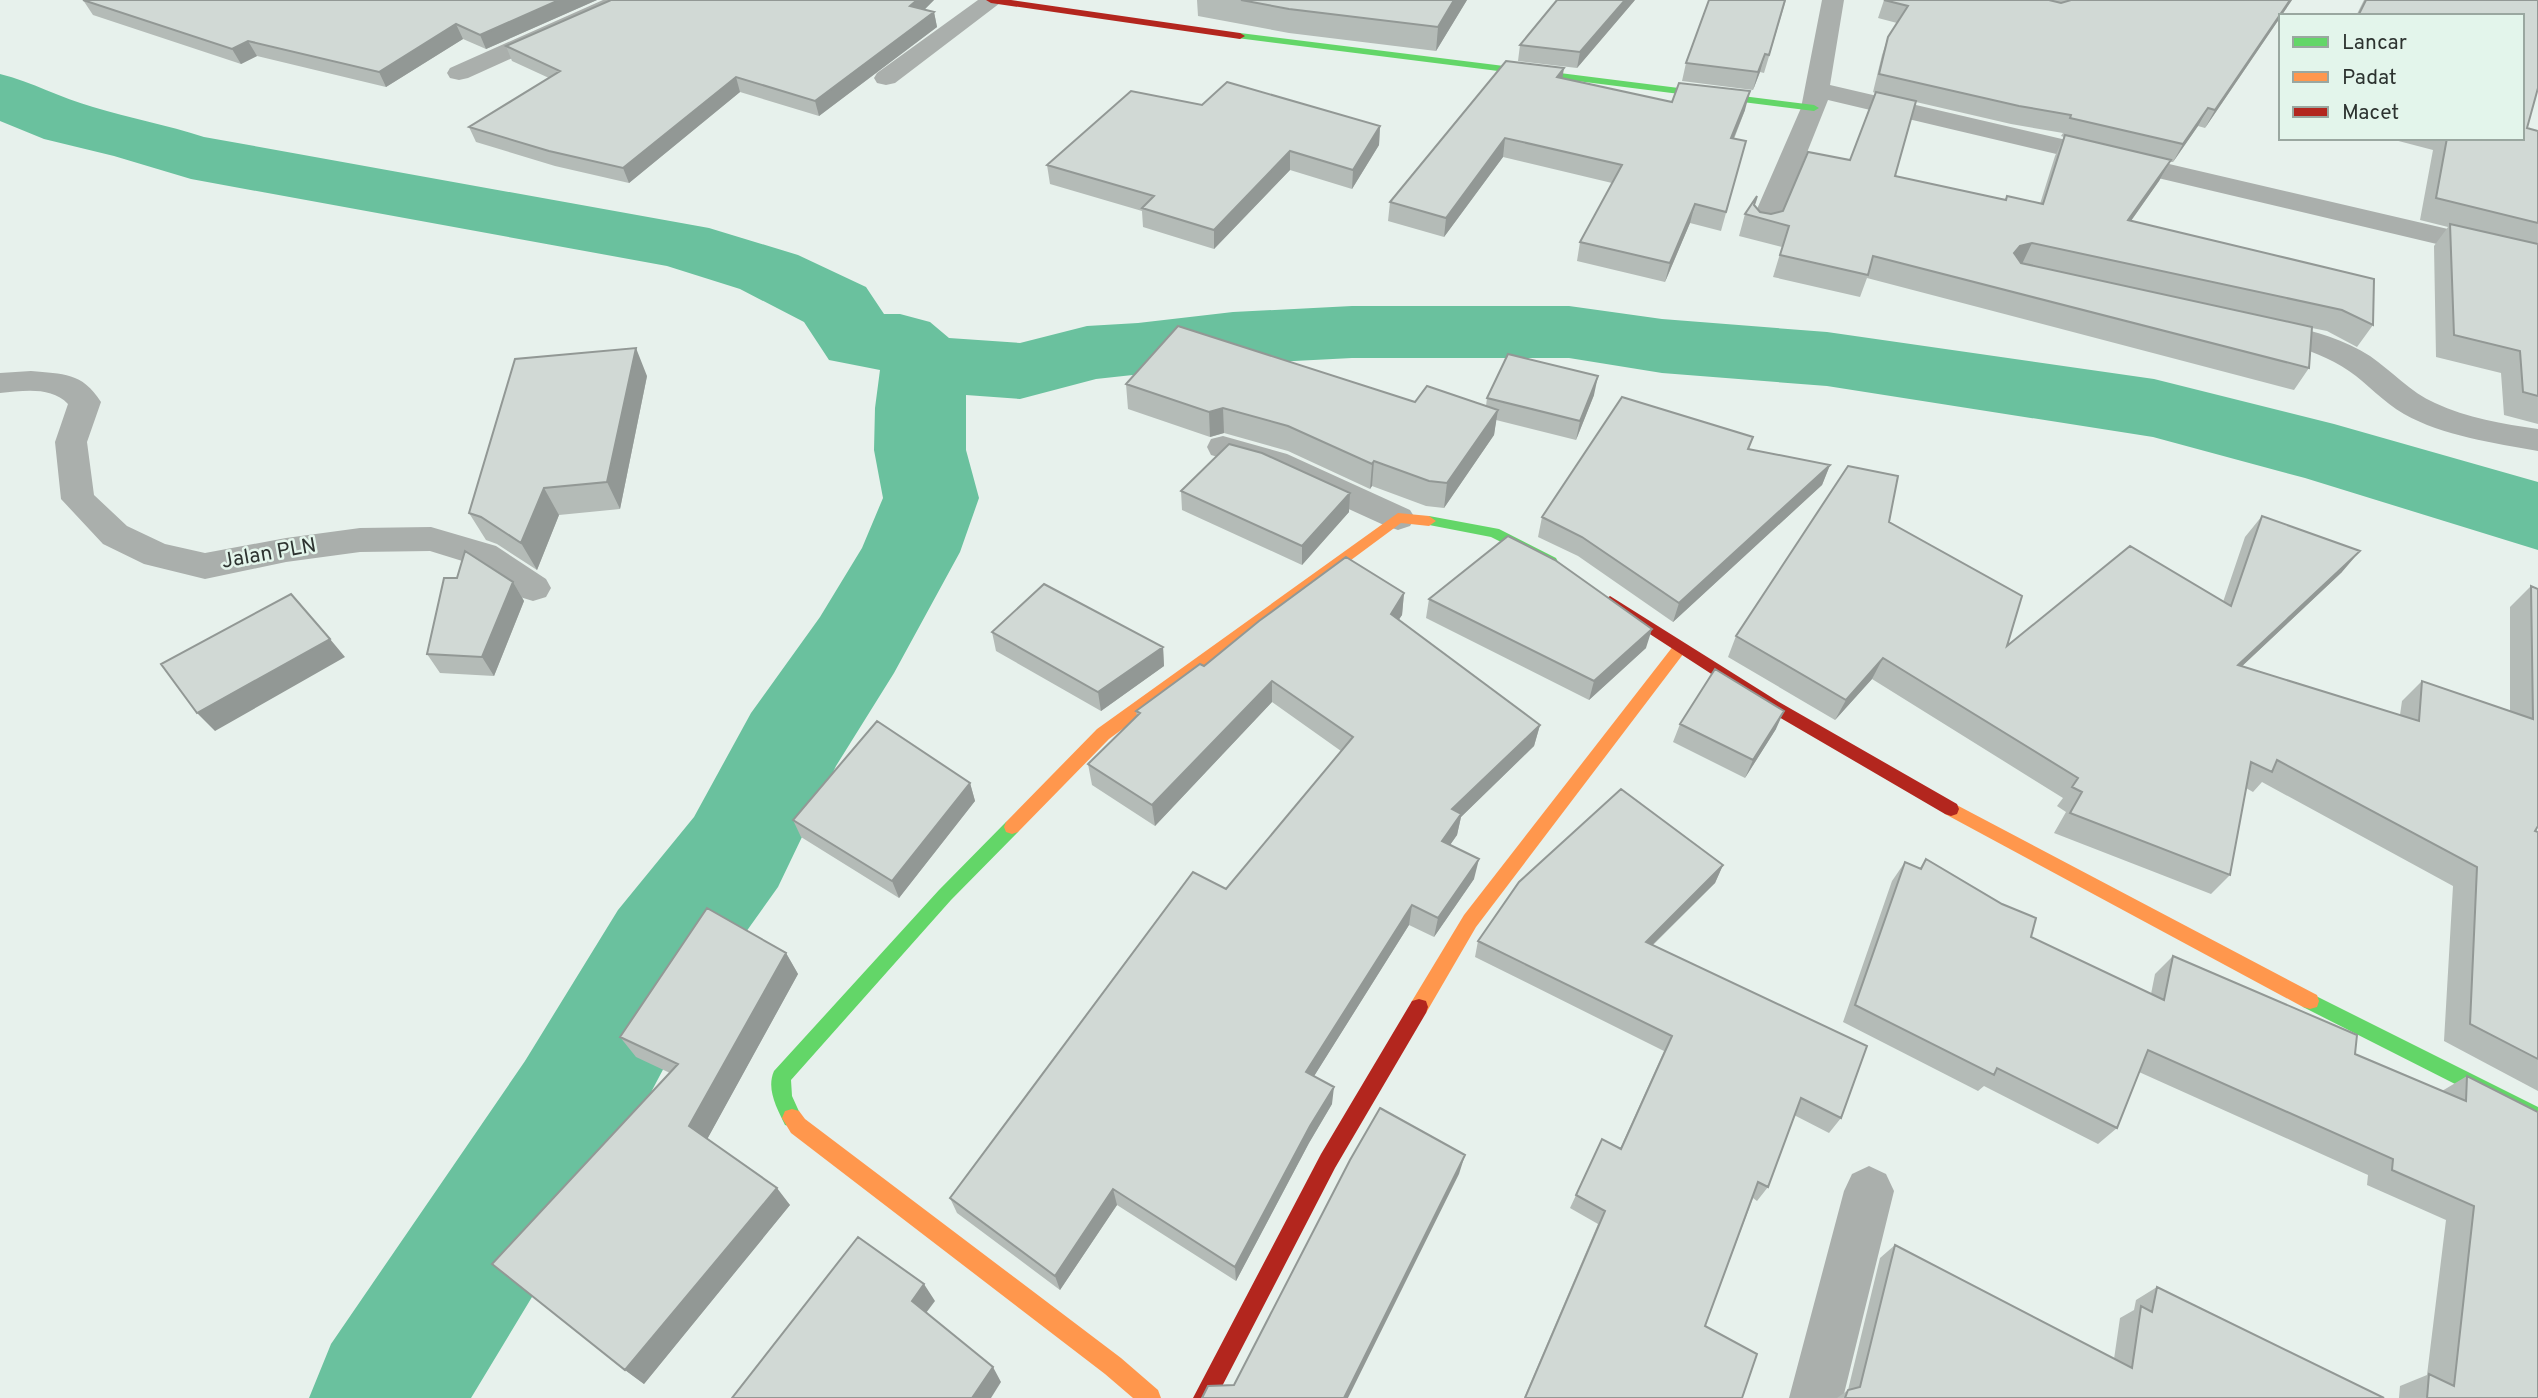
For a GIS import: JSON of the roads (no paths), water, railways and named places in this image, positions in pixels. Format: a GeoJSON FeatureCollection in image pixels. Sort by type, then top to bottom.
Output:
{"type":"FeatureCollection","features":[{"type":"Feature","properties":{"kind":"street"},"geometry":{"type":"LineString","coordinates":[[459,73],[622,0]]}},
{"type":"Feature","properties":{"kind":"street"},"geometry":{"type":"LineString","coordinates":[[886,78],[992,0],[1047,4],[1330,48],[1816,99],[2538,258]]}},
{"type":"Feature","properties":{"kind":"street"},"geometry":{"type":"LineString","coordinates":[[1764,225],[1816,99],[1833,0]]}},
{"type":"Feature","properties":{"kind":"street"},"geometry":{"type":"LineString","coordinates":[[2235,322],[2315,341],[2342,353],[2361,364],[2403,400],[2423,411],[2463,424],[2538,440]]}},
{"type":"Feature","properties":{"kind":"street","name":"Jalan PLN"},"geometry":{"type":"LineString","coordinates":[[0,383],[31,381],[68,385],[85,402],[71,442],[78,499],[115,535],[156,555],[205,566],[286,550],[360,540],[431,539],[484,555],[533,588]]}},
{"type":"Feature","properties":{"kind":"street"},"geometry":{"type":"LineString","coordinates":[[1223,447],[1275,462],[1398,518],[1455,524],[1494,533],[1563,567]]}},
{"type":"Feature","properties":{"kind":"street"},"geometry":{"type":"LineString","coordinates":[[1150,1398],[1113,1366],[799,1126],[783,1102],[779,1088],[781,1077],[945,895],[1104,734],[1398,518]]}},
{"type":"Feature","properties":{"kind":"street"},"geometry":{"type":"LineString","coordinates":[[1594,590],[1679,649],[1906,785],[2142,912],[2538,1117]]}},
{"type":"Feature","properties":{"kind":"street"},"geometry":{"type":"LineString","coordinates":[[1204,1398],[1328,1161],[1470,921],[1679,649]]}},
{"type":"Feature","properties":{"kind":"street"},"geometry":{"type":"LineString","coordinates":[[1816,1398],[1869,1191]]}},
{"type":"Feature","properties":{"kind":"waterway"},"geometry":{"type":"LineString","coordinates":[[0,95],[70,124],[136,139],[191,157],[681,245],[769,272],[836,305],[859,341],[900,341],[925,364]]}},
{"type":"Feature","properties":{"kind":"waterway"},"geometry":{"type":"LineString","coordinates":[[925,364],[1020,371],[1048,366],[1087,353],[1138,350],[1233,338],[1352,332],[1569,332],[1662,346],[1827,359],[2154,408],[2334,455],[2538,516]]}},
{"type":"Feature","properties":{"kind":"waterway"},"geometry":{"type":"LineString","coordinates":[[385,1398],[572,1107],[662,949],[736,852],[790,744],[857,645],[910,552],[931,498],[920,450],[920,408],[925,364]]}}]}
